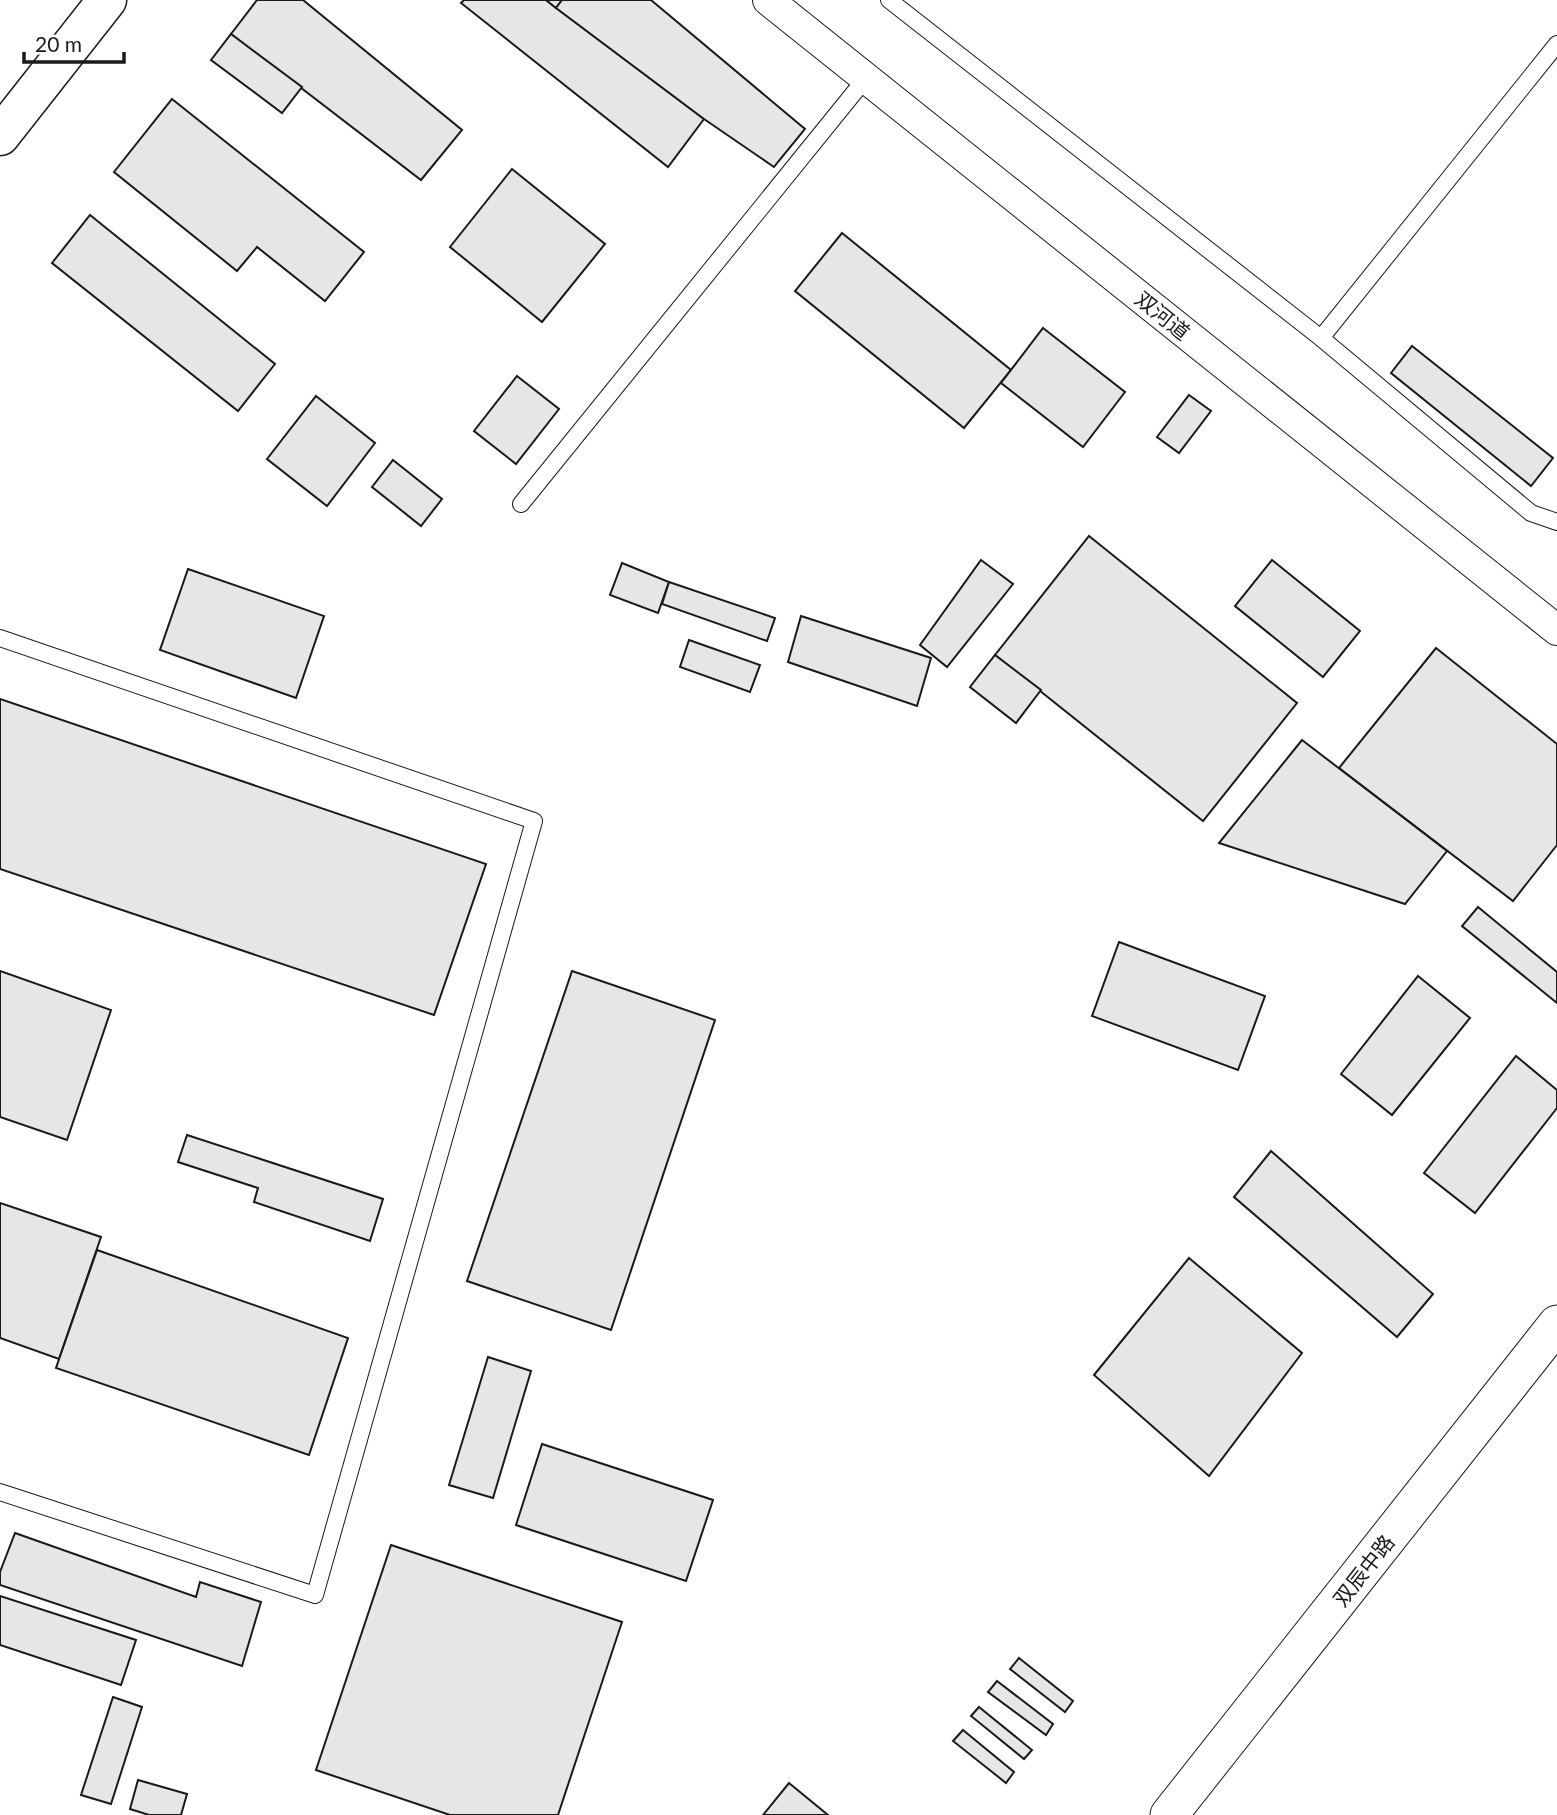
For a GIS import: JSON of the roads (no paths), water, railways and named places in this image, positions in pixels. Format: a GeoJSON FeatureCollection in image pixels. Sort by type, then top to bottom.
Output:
{"type":"FeatureCollection","features":[{"type":"Feature","properties":{"kind":"main road"},"geometry":{"type":"LineString","coordinates":[[0,136],[107,0]]}},
{"type":"Feature","properties":{"kind":"street","name":"双河道"},"geometry":{"type":"LineString","coordinates":[[768,0],[1557,630]]}},
{"type":"Feature","properties":{"kind":"street","name":"双辰中路"},"geometry":{"type":"LineString","coordinates":[[1168,1815],[1557,1324]]}},
{"type":"Feature","properties":{"kind":"lane"},"geometry":{"type":"LineString","coordinates":[[889,0],[1321,338],[1531,513],[1557,522]]}},
{"type":"Feature","properties":{"kind":"lane"},"geometry":{"type":"LineString","coordinates":[[1321,338],[1557,44]]}},
{"type":"Feature","properties":{"kind":"lane"},"geometry":{"type":"LineString","coordinates":[[520,504],[866,78]]}},
{"type":"Feature","properties":{"kind":"lane"},"geometry":{"type":"LineString","coordinates":[[0,638],[534,821],[315,1595],[0,1492]]}}]}
